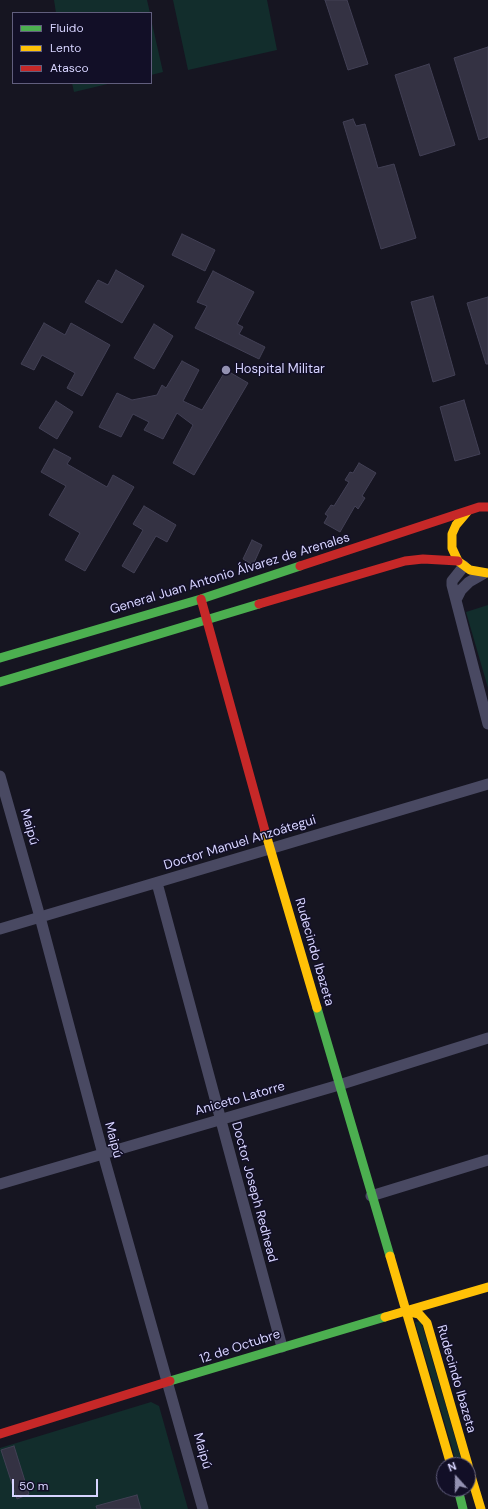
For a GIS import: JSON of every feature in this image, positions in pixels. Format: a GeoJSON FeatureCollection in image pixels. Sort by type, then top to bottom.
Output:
{"type":"FeatureCollection","features":[{"type":"Feature","properties":{"kind":"street","name":"General Juan Antonio Álvarez de Arenales"},"geometry":{"type":"LineString","coordinates":[[0,658],[200,599],[479,507],[488,507]]}},
{"type":"Feature","properties":{"kind":"street"},"geometry":{"type":"LineString","coordinates":[[467,512],[456,525],[452,534],[452,548],[461,563],[470,570],[486,574]]}},
{"type":"Feature","properties":{"kind":"street"},"geometry":{"type":"LineString","coordinates":[[0,682],[404,562],[423,559],[461,563]]}},
{"type":"Feature","properties":{"kind":"street"},"geometry":{"type":"LineString","coordinates":[[461,563],[452,581],[488,724]]}},
{"type":"Feature","properties":{"kind":"street"},"geometry":{"type":"LineString","coordinates":[[456,600],[461,590],[469,582],[486,574]]}},
{"type":"Feature","properties":{"kind":"street","name":"Rudecindo Ibazeta"},"geometry":{"type":"LineString","coordinates":[[200,599],[270,848],[449,1457]]}},
{"type":"Feature","properties":{"kind":"street","name":"Maipú"},"geometry":{"type":"LineString","coordinates":[[0,776],[40,917],[102,1154],[204,1509]]}},
{"type":"Feature","properties":{"kind":"street","name":"Doctor Manuel Anzoátegui"},"geometry":{"type":"LineString","coordinates":[[0,929],[488,784]]}},
{"type":"Feature","properties":{"kind":"street","name":"Doctor Joseph Redhead"},"geometry":{"type":"LineString","coordinates":[[157,882],[282,1347]]}},
{"type":"Feature","properties":{"kind":"street","name":"Aniceto Latorre"},"geometry":{"type":"LineString","coordinates":[[0,1184],[339,1085],[488,1038]]}},
{"type":"Feature","properties":{"kind":"street"},"geometry":{"type":"LineString","coordinates":[[371,1196],[488,1160]]}},
{"type":"Feature","properties":{"kind":"street","name":"12 de Octubre"},"geometry":{"type":"LineString","coordinates":[[0,1434],[282,1347],[488,1287]]}},
{"type":"Feature","properties":{"kind":"street","name":"Rudecindo Ibazeta"},"geometry":{"type":"LineString","coordinates":[[406,1311],[419,1314],[427,1323],[466,1457]]}},
{"type":"Feature","properties":{"kind":"street","name":"Rudecindo Ibazeta"},"geometry":{"type":"LineString","coordinates":[[476,1494],[480,1509]]}},
{"type":"Feature","properties":{"kind":"street"},"geometry":{"type":"LineString","coordinates":[[460,1497],[463,1509]]}},
{"type":"Feature","properties":{"kind":"green space"},"geometry":{"type":"Polygon","coordinates":[[[54,0],[147,0],[150,12],[56,12],[54,0]]]}},
{"type":"Feature","properties":{"kind":"green space"},"geometry":{"type":"Polygon","coordinates":[[[173,0],[267,0],[277,50],[188,70],[173,0]]]}},
{"type":"Feature","properties":{"kind":"green space"},"geometry":{"type":"Polygon","coordinates":[[[152,23],[163,72],[152,75],[152,23]]]}},
{"type":"Feature","properties":{"kind":"green space"},"geometry":{"type":"Polygon","coordinates":[[[72,84],[108,84],[74,92],[72,84]]]}},
{"type":"Feature","properties":{"kind":"green space"},"geometry":{"type":"Polygon","coordinates":[[[488,605],[488,688],[466,612],[488,605]]]}},
{"type":"Feature","properties":{"kind":"green space"},"geometry":{"type":"Polygon","coordinates":[[[421,1321],[461,1457],[455,1457],[415,1322],[421,1321]]]}},
{"type":"Feature","properties":{"kind":"green space"},"geometry":{"type":"Polygon","coordinates":[[[151,1402],[159,1406],[188,1509],[0,1509],[0,1448],[151,1402]]]}},
{"type":"Feature","properties":{"kind":"building"},"geometry":{"type":"Polygon","coordinates":[[[325,0],[347,0],[368,64],[348,70],[325,0]]]}},
{"type":"Feature","properties":{"kind":"building"},"geometry":{"type":"Polygon","coordinates":[[[488,47],[488,137],[479,140],[454,58],[488,47]]]}},
{"type":"Feature","properties":{"kind":"building"},"geometry":{"type":"Polygon","coordinates":[[[429,64],[455,145],[420,156],[395,75],[429,64]]]}},
{"type":"Feature","properties":{"kind":"building"},"geometry":{"type":"Polygon","coordinates":[[[353,119],[356,126],[365,124],[378,168],[394,164],[416,238],[381,249],[343,122],[353,119]]]}},
{"type":"Feature","properties":{"kind":"building"},"geometry":{"type":"Polygon","coordinates":[[[182,234],[215,250],[205,271],[172,255],[182,234]]]}},
{"type":"Feature","properties":{"kind":"building"},"geometry":{"type":"Polygon","coordinates":[[[116,270],[144,286],[122,323],[85,302],[98,280],[108,285],[116,270]]]}},
{"type":"Feature","properties":{"kind":"building"},"geometry":{"type":"Polygon","coordinates":[[[213,271],[254,292],[237,324],[243,327],[239,334],[265,347],[259,359],[195,328],[207,306],[197,302],[213,271]]]}},
{"type":"Feature","properties":{"kind":"building"},"geometry":{"type":"Polygon","coordinates":[[[433,296],[455,375],[433,382],[411,302],[433,296]]]}},
{"type":"Feature","properties":{"kind":"building"},"geometry":{"type":"Polygon","coordinates":[[[488,297],[488,364],[486,364],[467,303],[488,297]]]}},
{"type":"Feature","properties":{"kind":"building"},"geometry":{"type":"Polygon","coordinates":[[[44,323],[65,335],[71,323],[110,345],[82,396],[67,388],[75,373],[42,355],[34,370],[21,364],[44,323]]]}},
{"type":"Feature","properties":{"kind":"building"},"geometry":{"type":"Polygon","coordinates":[[[154,324],[173,336],[154,369],[134,358],[154,324]]]}},
{"type":"Feature","properties":{"kind":"building"},"geometry":{"type":"Polygon","coordinates":[[[182,361],[199,370],[183,401],[202,410],[226,370],[248,383],[194,475],[173,463],[193,425],[177,413],[163,439],[144,430],[149,422],[133,414],[121,437],[99,427],[117,393],[132,400],[157,395],[162,385],[166,388],[182,361]]]}},
{"type":"Feature","properties":{"kind":"building"},"geometry":{"type":"Polygon","coordinates":[[[464,400],[480,454],[455,461],[440,407],[464,400]]]}},
{"type":"Feature","properties":{"kind":"building"},"geometry":{"type":"Polygon","coordinates":[[[56,401],[73,412],[57,439],[39,428],[56,401]]]}},
{"type":"Feature","properties":{"kind":"building"},"geometry":{"type":"Polygon","coordinates":[[[54,449],[71,458],[67,464],[107,487],[113,475],[134,487],[85,571],[65,560],[80,533],[49,515],[66,486],[41,472],[54,449]]]}},
{"type":"Feature","properties":{"kind":"building"},"geometry":{"type":"Polygon","coordinates":[[[359,463],[376,473],[362,496],[365,498],[358,509],[355,506],[340,532],[324,523],[328,516],[325,514],[331,505],[334,506],[349,482],[345,480],[350,472],[353,473],[359,463]]]}},
{"type":"Feature","properties":{"kind":"building"},"geometry":{"type":"Polygon","coordinates":[[[144,506],[176,525],[167,542],[156,536],[134,573],[122,566],[143,530],[133,524],[144,506]]]}},
{"type":"Feature","properties":{"kind":"building"},"geometry":{"type":"Polygon","coordinates":[[[252,540],[262,545],[253,565],[243,559],[252,540]]]}},
{"type":"Feature","properties":{"kind":"building"},"geometry":{"type":"Polygon","coordinates":[[[14,1446],[29,1494],[17,1499],[1,1450],[14,1446]]]}},
{"type":"Feature","properties":{"kind":"building"},"geometry":{"type":"Polygon","coordinates":[[[137,1495],[141,1509],[97,1509],[96,1506],[137,1495]]]}},
{"type":"Feature","properties":{"kind":"traffic: fast"},"geometry":{"type":"LineString","coordinates":[[0,658],[201,599],[300,566]]}},
{"type":"Feature","properties":{"kind":"traffic: fast"},"geometry":{"type":"LineString","coordinates":[[0,682],[259,604]]}},
{"type":"Feature","properties":{"kind":"traffic: fast"},"geometry":{"type":"LineString","coordinates":[[317,1008],[390,1256]]}},
{"type":"Feature","properties":{"kind":"traffic: fast"},"geometry":{"type":"LineString","coordinates":[[170,1381],[385,1317]]}},
{"type":"Feature","properties":{"kind":"traffic: fast"},"geometry":{"type":"LineString","coordinates":[[460,1497],[463,1509]]}},
{"type":"Feature","properties":{"kind":"traffic: slow"},"geometry":{"type":"LineString","coordinates":[[467,512],[456,525],[452,534],[452,548],[458,561],[470,570],[488,573]]}},
{"type":"Feature","properties":{"kind":"traffic: slow"},"geometry":{"type":"LineString","coordinates":[[265,831],[317,1008]]}},
{"type":"Feature","properties":{"kind":"traffic: slow"},"geometry":{"type":"LineString","coordinates":[[390,1256],[449,1457]]}},
{"type":"Feature","properties":{"kind":"traffic: slow"},"geometry":{"type":"LineString","coordinates":[[385,1317],[488,1287]]}},
{"type":"Feature","properties":{"kind":"traffic: slow"},"geometry":{"type":"LineString","coordinates":[[406,1311],[419,1314],[427,1323],[466,1457]]}},
{"type":"Feature","properties":{"kind":"traffic: slow"},"geometry":{"type":"LineString","coordinates":[[476,1492],[481,1509]]}},
{"type":"Feature","properties":{"kind":"traffic: jam"},"geometry":{"type":"LineString","coordinates":[[300,566],[479,507],[488,507]]}},
{"type":"Feature","properties":{"kind":"traffic: jam"},"geometry":{"type":"LineString","coordinates":[[259,604],[405,561],[423,559],[458,561]]}},
{"type":"Feature","properties":{"kind":"traffic: jam"},"geometry":{"type":"LineString","coordinates":[[201,599],[265,831]]}},
{"type":"Feature","properties":{"kind":"traffic: jam"},"geometry":{"type":"LineString","coordinates":[[0,1434],[170,1381]]}},
{"type":"Feature","properties":{"kind":"place","name":"Hospital Militar"},"geometry":{"type":"Point","coordinates":[226,370]}}]}
